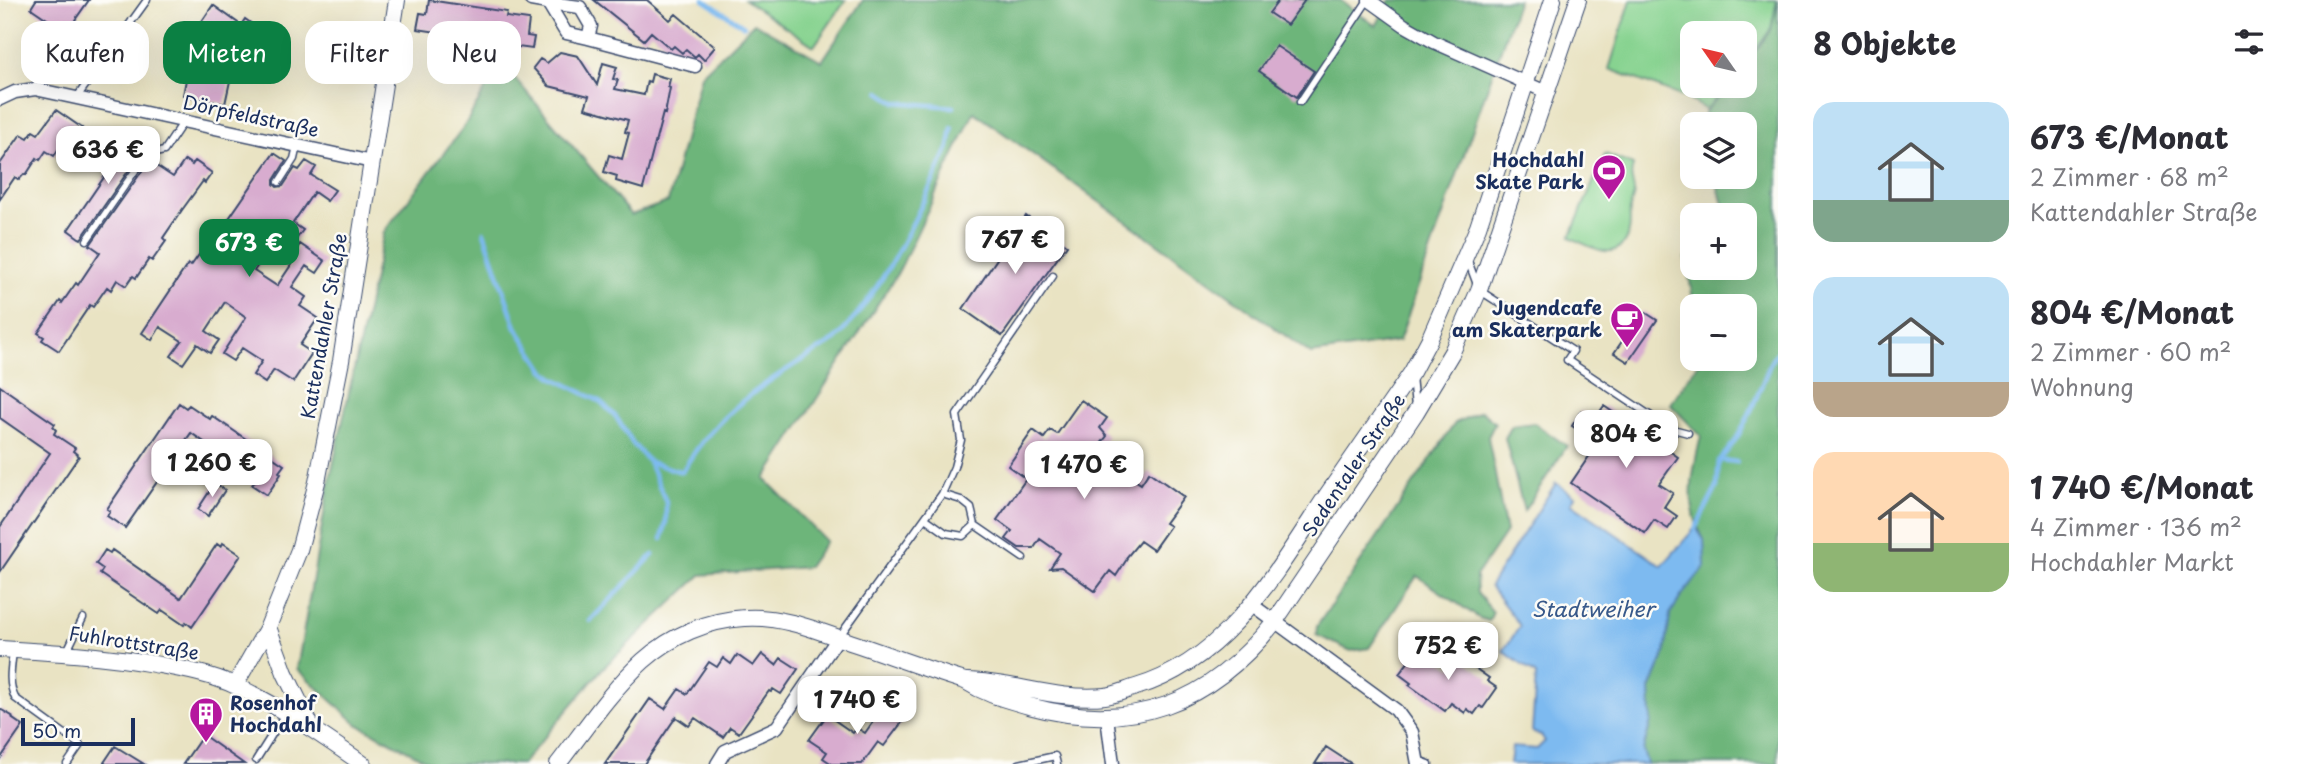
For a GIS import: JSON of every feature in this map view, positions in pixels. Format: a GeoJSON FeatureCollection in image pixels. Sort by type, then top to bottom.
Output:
{"type":"FeatureCollection","features":[{"type":"Feature","properties":{"kind":"street","name":"Kattendahler Straße"},"geometry":{"type":"LineString","coordinates":[[235,685],[268,627],[299,550],[317,482],[341,361],[397,0]]}},
{"type":"Feature","properties":{"kind":"street"},"geometry":{"type":"LineString","coordinates":[[531,0],[580,7],[591,26],[588,38]]}},
{"type":"Feature","properties":{"kind":"street"},"geometry":{"type":"LineString","coordinates":[[1369,0],[1434,42],[1546,93]]}},
{"type":"Feature","properties":{"kind":"street","name":"Sedentaler Straße"},"geometry":{"type":"LineString","coordinates":[[965,681],[993,682],[1030,691],[1067,695],[1106,696],[1148,684],[1179,668],[1209,648],[1234,625],[1269,580],[1412,372],[1429,340],[1467,257],[1553,0]]}},
{"type":"Feature","properties":{"kind":"street","name":"Sedentaler Straße"},"geometry":{"type":"LineString","coordinates":[[558,764],[602,706],[643,661],[676,636],[712,623],[745,617],[770,618],[838,638],[965,681],[986,694],[1051,712],[1107,717],[1152,711],[1178,702],[1232,667],[1257,644],[1275,621],[1416,412],[1452,352],[1479,290],[1578,0]]}},
{"type":"Feature","properties":{"kind":"street"},"geometry":{"type":"LineString","coordinates":[[548,3],[566,33],[695,66]]}},
{"type":"Feature","properties":{"kind":"street","name":"Dörpfeldstraße"},"geometry":{"type":"LineString","coordinates":[[0,99],[15,92],[34,89],[372,162]]}},
{"type":"Feature","properties":{"kind":"street"},"geometry":{"type":"LineString","coordinates":[[1251,604],[1396,710],[1412,732],[1422,763]]}},
{"type":"Feature","properties":{"kind":"street"},"geometry":{"type":"LineString","coordinates":[[268,627],[285,673],[312,728]]}},
{"type":"Feature","properties":{"kind":"street"},"geometry":{"type":"LineString","coordinates":[[716,764],[725,751],[777,727],[838,638]]}},
{"type":"Feature","properties":{"kind":"street","name":"Fuhlrottstraße"},"geometry":{"type":"LineString","coordinates":[[7,650],[125,659],[173,667],[235,685],[312,728],[344,759],[363,764]]}},
{"type":"Feature","properties":{"kind":"street"},"geometry":{"type":"LineString","coordinates":[[1106,696],[1113,764]]}},
{"type":"Feature","properties":{"kind":"lane"},"geometry":{"type":"LineString","coordinates":[[76,97],[146,0]]}},
{"type":"Feature","properties":{"kind":"lane"},"geometry":{"type":"LineString","coordinates":[[1300,102],[1369,0]]}},
{"type":"Feature","properties":{"kind":"lane"},"geometry":{"type":"LineString","coordinates":[[87,240],[146,155],[164,152],[184,121]]}},
{"type":"Feature","properties":{"kind":"lane"},"geometry":{"type":"LineString","coordinates":[[279,182],[294,159],[297,146]]}},
{"type":"Feature","properties":{"kind":"lane"},"geometry":{"type":"LineString","coordinates":[[1467,257],[1479,290],[1573,351],[1567,360],[1669,428],[1688,433]]}},
{"type":"Feature","properties":{"kind":"lane"},"geometry":{"type":"LineString","coordinates":[[838,638],[942,494],[954,467],[961,440],[957,415],[1053,276]]}},
{"type":"Feature","properties":{"kind":"lane"},"geometry":{"type":"LineString","coordinates":[[1412,372],[1416,412]]}},
{"type":"Feature","properties":{"kind":"lane"},"geometry":{"type":"LineString","coordinates":[[942,494],[961,500],[971,508],[975,525],[1023,558]]}},
{"type":"Feature","properties":{"kind":"lane"},"geometry":{"type":"LineString","coordinates":[[925,518],[946,533],[963,536],[975,525]]}},
{"type":"Feature","properties":{"kind":"lane"},"geometry":{"type":"LineString","coordinates":[[66,653],[83,618]]}},
{"type":"Feature","properties":{"kind":"lane"},"geometry":{"type":"LineString","coordinates":[[7,650],[11,690],[15,698],[80,745],[67,764]]}},
{"type":"Feature","properties":{"kind":"lane"},"geometry":{"type":"LineString","coordinates":[[256,760],[285,713]]}},
{"type":"Feature","properties":{"kind":"lane"},"geometry":{"type":"LineString","coordinates":[[1019,764],[1055,756],[1057,764]]}},
{"type":"Feature","properties":{"kind":"green space"},"geometry":{"type":"Polygon","coordinates":[[[745,0],[846,0],[814,46],[745,0]]]}},
{"type":"Feature","properties":{"kind":"green space"},"geometry":{"type":"Polygon","coordinates":[[[863,0],[1340,0],[1376,26],[1390,0],[1518,0],[1399,341],[1311,354],[974,112],[899,271],[765,479],[826,541],[808,567],[701,575],[603,668],[522,764],[433,764],[357,724],[297,669],[330,479],[384,232],[465,125],[488,84],[520,84],[631,215],[668,202],[701,75],[754,23],[822,61],[863,0]]]}},
{"type":"Feature","properties":{"kind":"green space"},"geometry":{"type":"Polygon","coordinates":[[[1631,0],[1777,0],[1771,29],[1757,49],[1757,21],[1680,21],[1680,96],[1609,69],[1631,0]]]}},
{"type":"Feature","properties":{"kind":"green space"},"geometry":{"type":"Polygon","coordinates":[[[1778,0],[1778,764],[1647,764],[1643,750],[1651,721],[1650,689],[1665,653],[1670,614],[1682,595],[1704,540],[1692,501],[1693,476],[1701,436],[1670,404],[1693,371],[1757,371],[1757,294],[1692,294],[1690,280],[1757,280],[1757,203],[1723,203],[1719,189],[1757,189],[1757,112],[1705,112],[1717,98],[1757,98],[1757,49],[1771,29],[1778,0]]]}},
{"type":"Feature","properties":{"kind":"green space"},"geometry":{"type":"Polygon","coordinates":[[[1686,98],[1717,98],[1706,110],[1686,98]]]}},
{"type":"Feature","properties":{"kind":"green space","name":"Hochdahl Skate Park"},"geometry":{"type":"Polygon","coordinates":[[[1605,154],[1633,165],[1631,177],[1634,194],[1629,231],[1625,242],[1612,251],[1596,249],[1570,237],[1605,154]]]}},
{"type":"Feature","properties":{"kind":"green space"},"geometry":{"type":"Polygon","coordinates":[[[1481,411],[1495,423],[1488,437],[1506,532],[1476,576],[1477,593],[1493,612],[1489,621],[1479,618],[1417,576],[1369,648],[1351,651],[1316,635],[1317,626],[1455,423],[1481,411]]]}},
{"type":"Feature","properties":{"kind":"green space"},"geometry":{"type":"Polygon","coordinates":[[[1534,423],[1567,446],[1524,511],[1505,438],[1512,426],[1534,423]]]}},
{"type":"Feature","properties":{"kind":"water","name":"Stadtweiher"},"geometry":{"type":"Polygon","coordinates":[[[1556,483],[1575,496],[1571,503],[1662,566],[1696,527],[1704,540],[1705,567],[1670,614],[1665,653],[1650,689],[1651,721],[1643,750],[1647,764],[1510,764],[1512,747],[1537,749],[1545,741],[1541,735],[1532,732],[1536,675],[1503,651],[1520,626],[1490,586],[1556,483]]]}},
{"type":"Feature","properties":{"kind":"building"},"geometry":{"type":"Polygon","coordinates":[[[36,0],[89,0],[76,21],[50,21],[31,8],[36,0]]]}},
{"type":"Feature","properties":{"kind":"building"},"geometry":{"type":"Polygon","coordinates":[[[429,0],[507,12],[506,17],[529,20],[527,36],[534,37],[532,49],[521,48],[521,21],[427,21],[427,31],[417,29],[420,13],[427,14],[429,0]]]}},
{"type":"Feature","properties":{"kind":"building"},"geometry":{"type":"Polygon","coordinates":[[[594,0],[647,0],[670,20],[676,14],[715,47],[704,60],[698,54],[695,57],[686,49],[682,53],[674,46],[671,49],[651,32],[644,40],[594,0]]]}},
{"type":"Feature","properties":{"kind":"building"},"geometry":{"type":"Polygon","coordinates":[[[1279,0],[1305,0],[1287,25],[1269,13],[1279,0]]]}},
{"type":"Feature","properties":{"kind":"building"},"geometry":{"type":"Polygon","coordinates":[[[213,5],[235,21],[202,21],[213,5]]]}},
{"type":"Feature","properties":{"kind":"building"},"geometry":{"type":"Polygon","coordinates":[[[1276,46],[1314,71],[1297,97],[1259,71],[1276,46]]]}},
{"type":"Feature","properties":{"kind":"building"},"geometry":{"type":"Polygon","coordinates":[[[560,52],[578,56],[597,85],[603,63],[617,67],[613,79],[618,80],[615,89],[644,95],[647,81],[650,82],[652,74],[670,79],[665,114],[663,113],[643,189],[616,181],[617,176],[604,172],[609,155],[622,159],[629,133],[625,132],[628,120],[585,108],[589,96],[549,86],[533,68],[540,59],[547,63],[560,52]]]}},
{"type":"Feature","properties":{"kind":"building"},"geometry":{"type":"Polygon","coordinates":[[[185,84],[229,84],[225,104],[183,95],[185,84]]]}},
{"type":"Feature","properties":{"kind":"building"},"geometry":{"type":"Polygon","coordinates":[[[56,110],[82,128],[75,138],[72,136],[61,152],[58,150],[54,156],[46,151],[40,160],[37,158],[26,175],[19,180],[15,177],[0,199],[0,164],[21,134],[28,138],[33,131],[38,134],[56,110]]]}},
{"type":"Feature","properties":{"kind":"building"},"geometry":{"type":"Polygon","coordinates":[[[135,132],[146,140],[138,153],[140,154],[81,239],[79,238],[68,230],[135,132]]]}},
{"type":"Feature","properties":{"kind":"building"},"geometry":{"type":"Polygon","coordinates":[[[274,153],[286,161],[274,180],[277,187],[283,186],[295,168],[299,170],[306,161],[316,167],[311,175],[335,190],[327,201],[314,192],[293,223],[303,230],[294,242],[280,233],[254,271],[277,286],[295,259],[292,257],[300,244],[325,261],[317,273],[306,266],[292,287],[306,297],[300,306],[318,318],[300,345],[312,353],[293,382],[274,370],[265,383],[253,375],[262,361],[242,348],[233,361],[222,354],[246,317],[225,302],[206,331],[219,340],[210,353],[197,344],[183,364],[171,356],[182,341],[160,327],[152,340],[142,333],[188,264],[191,266],[213,235],[216,237],[274,153]]]}},
{"type":"Feature","properties":{"kind":"building"},"geometry":{"type":"Polygon","coordinates":[[[185,160],[192,165],[195,161],[212,173],[182,210],[163,238],[166,241],[152,261],[149,259],[136,278],[133,276],[126,286],[117,280],[111,290],[107,287],[93,307],[90,305],[59,351],[42,340],[44,337],[38,333],[60,301],[62,303],[76,283],[78,285],[100,252],[90,245],[149,161],[173,177],[185,160]]]}},
{"type":"Feature","properties":{"kind":"building"},"geometry":{"type":"Polygon","coordinates":[[[1026,216],[1067,245],[1002,336],[963,309],[1026,216]]]}},
{"type":"Feature","properties":{"kind":"building"},"geometry":{"type":"Polygon","coordinates":[[[1643,311],[1657,320],[1628,362],[1614,353],[1643,311]]]}},
{"type":"Feature","properties":{"kind":"building"},"geometry":{"type":"Polygon","coordinates":[[[0,386],[55,424],[54,434],[75,448],[73,451],[79,456],[0,572],[0,527],[50,453],[0,418],[0,386]]]}},
{"type":"Feature","properties":{"kind":"building"},"geometry":{"type":"Polygon","coordinates":[[[1081,400],[1107,418],[1100,428],[1107,436],[1100,445],[1111,452],[1104,462],[1110,474],[1126,474],[1141,484],[1149,472],[1184,497],[1165,523],[1170,526],[1153,550],[1140,541],[1116,576],[1110,571],[1095,591],[1061,567],[1050,568],[1060,553],[1040,539],[1034,548],[1019,548],[1006,539],[1012,531],[997,520],[1026,479],[1008,466],[1033,430],[1044,438],[1050,430],[1057,434],[1081,400]]]}},
{"type":"Feature","properties":{"kind":"building"},"geometry":{"type":"Polygon","coordinates":[[[179,403],[186,408],[189,405],[210,419],[212,416],[284,465],[279,472],[281,474],[267,495],[252,485],[257,479],[191,433],[125,528],[107,516],[110,511],[107,509],[179,403]]]}},
{"type":"Feature","properties":{"kind":"building"},"geometry":{"type":"Polygon","coordinates":[[[1604,406],[1678,457],[1659,484],[1673,493],[1664,507],[1677,516],[1668,529],[1654,520],[1645,533],[1571,483],[1598,443],[1572,426],[1581,411],[1594,420],[1604,406]]]}},
{"type":"Feature","properties":{"kind":"building"},"geometry":{"type":"Polygon","coordinates":[[[215,483],[225,490],[208,516],[198,509],[215,483]]]}},
{"type":"Feature","properties":{"kind":"building"},"geometry":{"type":"Polygon","coordinates":[[[223,543],[241,555],[192,627],[186,622],[184,625],[162,610],[159,614],[100,574],[103,569],[96,564],[105,550],[110,553],[112,550],[181,598],[217,544],[221,547],[223,543]]]}},
{"type":"Feature","properties":{"kind":"building"},"geometry":{"type":"Polygon","coordinates":[[[1414,646],[1452,668],[1459,657],[1489,678],[1487,681],[1497,688],[1483,708],[1480,706],[1474,714],[1467,709],[1465,713],[1451,703],[1445,711],[1409,685],[1411,683],[1399,674],[1409,661],[1406,658],[1414,646]]]}},
{"type":"Feature","properties":{"kind":"building"},"geometry":{"type":"Polygon","coordinates":[[[762,654],[776,665],[781,658],[798,669],[781,694],[773,689],[769,691],[739,733],[730,727],[723,737],[695,718],[689,726],[676,717],[644,764],[605,764],[650,699],[665,709],[679,689],[687,694],[709,662],[717,667],[723,658],[731,664],[737,655],[753,666],[762,654]]]}},
{"type":"Feature","properties":{"kind":"building"},"geometry":{"type":"Polygon","coordinates":[[[889,699],[909,713],[884,746],[878,742],[862,764],[832,764],[823,758],[827,752],[809,740],[827,715],[853,733],[857,728],[865,733],[889,699]]]}},
{"type":"Feature","properties":{"kind":"building"},"geometry":{"type":"Polygon","coordinates":[[[0,709],[23,726],[0,759],[0,709]]]}},
{"type":"Feature","properties":{"kind":"building","name":"Rosenhof Hochdahl"},"geometry":{"type":"Polygon","coordinates":[[[203,735],[244,764],[183,764],[203,735]]]}},
{"type":"Feature","properties":{"kind":"building"},"geometry":{"type":"Polygon","coordinates":[[[115,746],[144,764],[103,764],[115,746]]]}},
{"type":"Feature","properties":{"kind":"building"},"geometry":{"type":"Polygon","coordinates":[[[1326,747],[1352,764],[1315,764],[1326,747]]]}},
{"type":"Feature","properties":{"kind":"waterway"},"geometry":{"type":"LineString","coordinates":[[704,0],[744,26]]}},
{"type":"Feature","properties":{"kind":"waterway"},"geometry":{"type":"LineString","coordinates":[[880,92],[895,102],[954,107]]}},
{"type":"Feature","properties":{"kind":"waterway"},"geometry":{"type":"LineString","coordinates":[[649,462],[682,472],[696,449],[730,412],[769,381],[835,340],[871,296],[900,248],[949,147],[952,128]]}},
{"type":"Feature","properties":{"kind":"waterway"},"geometry":{"type":"LineString","coordinates":[[484,232],[516,327],[544,370],[601,402],[616,417],[633,444],[649,462],[666,502],[666,523],[662,539]]}},
{"type":"Feature","properties":{"kind":"waterway"},"geometry":{"type":"LineString","coordinates":[[1695,529],[1717,487],[1719,460],[1744,425],[1773,357],[1778,352]]}},
{"type":"Feature","properties":{"kind":"waterway"},"geometry":{"type":"LineString","coordinates":[[1719,460],[1737,462]]}},
{"type":"Feature","properties":{"kind":"waterway"},"geometry":{"type":"LineString","coordinates":[[590,621],[653,555]]}},
{"type":"Feature","properties":{"kind":"place","name":"Hochdahl Skate Park"},"geometry":{"type":"Point","coordinates":[1609,201]}},
{"type":"Feature","properties":{"kind":"place","name":"Jugendcafe am Skaterpark"},"geometry":{"type":"Point","coordinates":[1627,349]}},
{"type":"Feature","properties":{"kind":"place","name":"Rosenhof Hochdahl"},"geometry":{"type":"Point","coordinates":[206,744]}}]}
